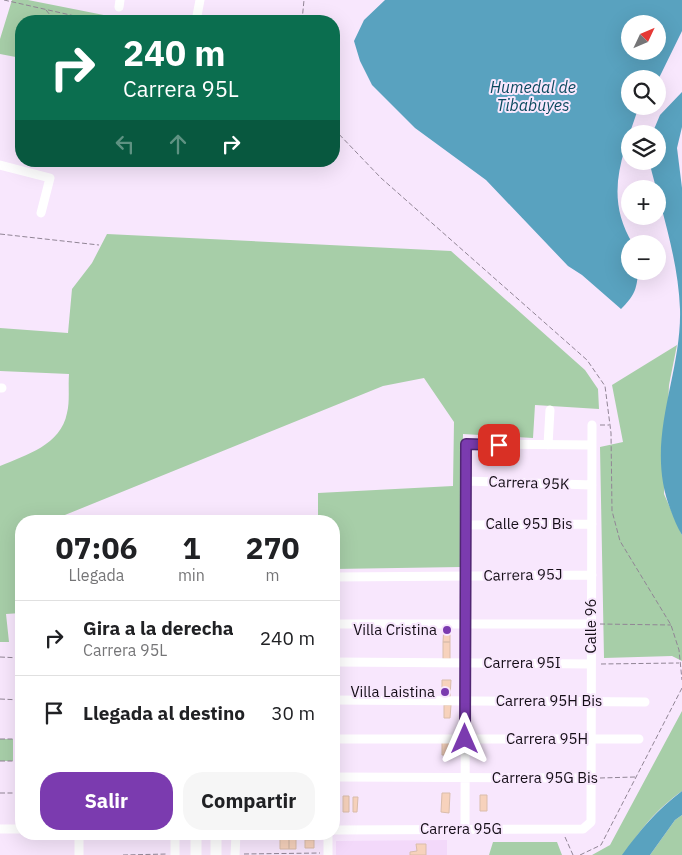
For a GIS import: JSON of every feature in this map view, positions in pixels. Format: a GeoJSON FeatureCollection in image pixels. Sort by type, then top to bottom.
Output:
{"type":"FeatureCollection","features":[{"type":"Feature","properties":{"kind":"main road"},"geometry":{"type":"LineString","coordinates":[[196,840],[196,855]]}},
{"type":"Feature","properties":{"kind":"main road"},"geometry":{"type":"LineString","coordinates":[[216,840],[216,855]]}},
{"type":"Feature","properties":{"kind":"street"},"geometry":{"type":"LineString","coordinates":[[197,15],[200,0]]}},
{"type":"Feature","properties":{"kind":"street"},"geometry":{"type":"LineString","coordinates":[[0,165],[50,178],[41,214]]}},
{"type":"Feature","properties":{"kind":"street"},"geometry":{"type":"LineString","coordinates":[[22,171],[23,167]]}},
{"type":"Feature","properties":{"kind":"street"},"geometry":{"type":"LineString","coordinates":[[548,445],[550,410]]}},
{"type":"Feature","properties":{"kind":"street","name":"Calle 96"},"geometry":{"type":"LineString","coordinates":[[588,827],[591,822],[592,778],[592,425]]}},
{"type":"Feature","properties":{"kind":"street"},"geometry":{"type":"LineString","coordinates":[[465,829],[466,444],[592,445]]}},
{"type":"Feature","properties":{"kind":"street","name":"Carrera 95K"},"geometry":{"type":"LineString","coordinates":[[466,482],[592,485]]}},
{"type":"Feature","properties":{"kind":"street","name":"Calle 95J Bis"},"geometry":{"type":"LineString","coordinates":[[466,525],[592,524]]}},
{"type":"Feature","properties":{"kind":"street","name":"Carrera 95J"},"geometry":{"type":"LineString","coordinates":[[340,577],[592,575]]}},
{"type":"Feature","properties":{"kind":"street"},"geometry":{"type":"LineString","coordinates":[[340,624],[592,624]]}},
{"type":"Feature","properties":{"kind":"street","name":"Carrera 95I"},"geometry":{"type":"LineString","coordinates":[[340,662],[591,664]]}},
{"type":"Feature","properties":{"kind":"street","name":"Carrera 95H Bis"},"geometry":{"type":"LineString","coordinates":[[340,700],[645,702]]}},
{"type":"Feature","properties":{"kind":"street","name":"Carrera 95H"},"geometry":{"type":"LineString","coordinates":[[340,739],[639,739]]}},
{"type":"Feature","properties":{"kind":"street","name":"Carrera 95G Bis"},"geometry":{"type":"LineString","coordinates":[[340,777],[592,778]]}},
{"type":"Feature","properties":{"kind":"street","name":"Carrera 95G"},"geometry":{"type":"LineString","coordinates":[[340,830],[583,829],[588,827]]}},
{"type":"Feature","properties":{"kind":"street"},"geometry":{"type":"LineString","coordinates":[[0,829],[15,829]]}},
{"type":"Feature","properties":{"kind":"street"},"geometry":{"type":"LineString","coordinates":[[79,840],[80,855]]}},
{"type":"Feature","properties":{"kind":"street"},"geometry":{"type":"LineString","coordinates":[[171,854],[174,840]]}},
{"type":"Feature","properties":{"kind":"street"},"geometry":{"type":"LineString","coordinates":[[236,840],[236,854]]}},
{"type":"Feature","properties":{"kind":"street"},"geometry":{"type":"LineString","coordinates":[[328,840],[328,854]]}},
{"type":"Feature","properties":{"kind":"path"},"geometry":{"type":"LineString","coordinates":[[4,0],[72,15]]}},
{"type":"Feature","properties":{"kind":"path"},"geometry":{"type":"LineString","coordinates":[[303,15],[304,0]]}},
{"type":"Feature","properties":{"kind":"path"},"geometry":{"type":"LineString","coordinates":[[46,9],[50,15]]}},
{"type":"Feature","properties":{"kind":"path"},"geometry":{"type":"LineString","coordinates":[[340,135],[381,178],[587,360],[605,386],[611,433],[612,511],[620,541],[671,625],[682,680]]}},
{"type":"Feature","properties":{"kind":"path"},"geometry":{"type":"LineString","coordinates":[[0,234],[99,245]]}},
{"type":"Feature","properties":{"kind":"path"},"geometry":{"type":"LineString","coordinates":[[592,624],[671,625]]}},
{"type":"Feature","properties":{"kind":"path"},"geometry":{"type":"LineString","coordinates":[[0,657],[15,658]]}},
{"type":"Feature","properties":{"kind":"path"},"geometry":{"type":"LineString","coordinates":[[591,664],[680,663]]}},
{"type":"Feature","properties":{"kind":"path"},"geometry":{"type":"LineString","coordinates":[[580,855],[601,844],[682,688]]}},
{"type":"Feature","properties":{"kind":"path"},"geometry":{"type":"LineString","coordinates":[[0,699],[15,700]]}},
{"type":"Feature","properties":{"kind":"path"},"geometry":{"type":"LineString","coordinates":[[0,739],[15,739]]}},
{"type":"Feature","properties":{"kind":"path"},"geometry":{"type":"LineString","coordinates":[[0,761],[15,761]]}},
{"type":"Feature","properties":{"kind":"path","name":"Carrera 95G Bis"},"geometry":{"type":"LineString","coordinates":[[592,778],[635,777]]}},
{"type":"Feature","properties":{"kind":"path"},"geometry":{"type":"LineString","coordinates":[[0,793],[15,794]]}},
{"type":"Feature","properties":{"kind":"path"},"geometry":{"type":"LineString","coordinates":[[562,829],[573,855]]}},
{"type":"Feature","properties":{"kind":"path"},"geometry":{"type":"LineString","coordinates":[[123,855],[171,854]]}},
{"type":"Feature","properties":{"kind":"path"},"geometry":{"type":"LineString","coordinates":[[236,854],[328,854]]}},
{"type":"Feature","properties":{"kind":"shaded area"},"geometry":{"type":"Polygon","coordinates":[[[447,840],[447,855],[336,855],[336,841],[447,840]]]}},
{"type":"Feature","properties":{"kind":"green space"},"geometry":{"type":"Polygon","coordinates":[[[12,0],[28,0],[104,15],[15,15],[15,57],[0,54],[0,39],[12,0]]]}},
{"type":"Feature","properties":{"kind":"green space"},"geometry":{"type":"Polygon","coordinates":[[[107,234],[451,251],[585,370],[598,389],[599,409],[535,405],[533,438],[463,434],[461,567],[340,569],[340,515],[318,515],[318,493],[453,486],[454,422],[424,378],[383,386],[65,515],[15,515],[15,613],[6,614],[9,642],[0,642],[0,466],[31,453],[50,441],[58,433],[68,408],[69,374],[0,371],[0,328],[68,333],[72,289],[92,263],[107,234]]]}},
{"type":"Feature","properties":{"kind":"green space"},"geometry":{"type":"Polygon","coordinates":[[[677,345],[669,385],[664,494],[682,535],[682,661],[672,656],[604,658],[600,447],[623,442],[612,385],[677,345]]]}},
{"type":"Feature","properties":{"kind":"green space"},"geometry":{"type":"Polygon","coordinates":[[[682,711],[682,791],[664,805],[650,820],[624,855],[592,855],[610,845],[682,711]]]}},
{"type":"Feature","properties":{"kind":"green space"},"geometry":{"type":"Polygon","coordinates":[[[0,739],[13,739],[13,761],[0,761],[0,739]]]}},
{"type":"Feature","properties":{"kind":"green space"},"geometry":{"type":"Polygon","coordinates":[[[682,815],[682,855],[650,855],[675,820],[682,815]]]}},
{"type":"Feature","properties":{"kind":"green space"},"geometry":{"type":"Polygon","coordinates":[[[493,842],[557,842],[562,855],[489,855],[493,842]]]}},
{"type":"Feature","properties":{"kind":"water","name":"Humedal de Tibabuyes"},"geometry":{"type":"Polygon","coordinates":[[[385,0],[682,0],[682,31],[663,70],[621,70],[621,115],[636,115],[632,125],[621,125],[621,164],[617,192],[621,225],[624,225],[628,235],[621,235],[621,280],[637,280],[634,292],[621,309],[582,275],[568,266],[486,180],[415,128],[372,85],[360,61],[354,41],[364,20],[385,0]]]}},
{"type":"Feature","properties":{"kind":"water"},"geometry":{"type":"Polygon","coordinates":[[[682,92],[682,127],[677,148],[682,188],[682,535],[671,511],[663,485],[661,459],[662,434],[676,360],[680,309],[676,271],[666,225],[666,180],[654,180],[651,170],[666,170],[666,125],[656,125],[660,115],[666,115],[666,109],[682,92]]]}},
{"type":"Feature","properties":{"kind":"water"},"geometry":{"type":"Polygon","coordinates":[[[682,791],[682,815],[675,820],[650,855],[622,855],[649,821],[682,791]]]}},
{"type":"Feature","properties":{"kind":"building"},"geometry":{"type":"Polygon","coordinates":[[[444,625],[450,626],[450,642],[443,642],[444,625]]]}},
{"type":"Feature","properties":{"kind":"building"},"geometry":{"type":"Polygon","coordinates":[[[443,642],[450,642],[450,659],[443,659],[443,642]]]}},
{"type":"Feature","properties":{"kind":"building"},"geometry":{"type":"Polygon","coordinates":[[[442,680],[451,680],[450,697],[442,697],[442,680]]]}},
{"type":"Feature","properties":{"kind":"building"},"geometry":{"type":"Polygon","coordinates":[[[444,705],[451,705],[450,718],[444,718],[444,705]]]}},
{"type":"Feature","properties":{"kind":"building"},"geometry":{"type":"Polygon","coordinates":[[[442,742],[451,742],[451,755],[442,755],[442,742]]]}},
{"type":"Feature","properties":{"kind":"building"},"geometry":{"type":"Polygon","coordinates":[[[442,793],[450,793],[449,813],[441,812],[442,793]]]}},
{"type":"Feature","properties":{"kind":"building"},"geometry":{"type":"Polygon","coordinates":[[[480,795],[487,795],[487,811],[480,811],[480,795]]]}},
{"type":"Feature","properties":{"kind":"building"},"geometry":{"type":"Polygon","coordinates":[[[343,796],[349,796],[349,812],[343,812],[343,796]]]}},
{"type":"Feature","properties":{"kind":"building"},"geometry":{"type":"Polygon","coordinates":[[[353,797],[358,797],[357,812],[353,812],[353,797]]]}},
{"type":"Feature","properties":{"kind":"building"},"geometry":{"type":"Polygon","coordinates":[[[280,840],[289,840],[289,849],[280,849],[280,840]]]}},
{"type":"Feature","properties":{"kind":"building"},"geometry":{"type":"Polygon","coordinates":[[[289,840],[296,840],[296,849],[289,849],[289,840]]]}},
{"type":"Feature","properties":{"kind":"building"},"geometry":{"type":"Polygon","coordinates":[[[305,840],[314,840],[314,848],[305,848],[305,840]]]}},
{"type":"Feature","properties":{"kind":"building"},"geometry":{"type":"Polygon","coordinates":[[[416,844],[426,844],[426,855],[410,855],[410,852],[417,851],[416,844]]]}},
{"type":"Feature","properties":{"kind":"place","name":"Villa Cristina"},"geometry":{"type":"Point","coordinates":[447,630]}},
{"type":"Feature","properties":{"kind":"place","name":"Villa Laistina"},"geometry":{"type":"Point","coordinates":[445,692]}},
{"type":"Feature","properties":{"kind":"route"},"geometry":{"type":"LineString","coordinates":[[465,739],[466,444],[499,445]]}}]}
